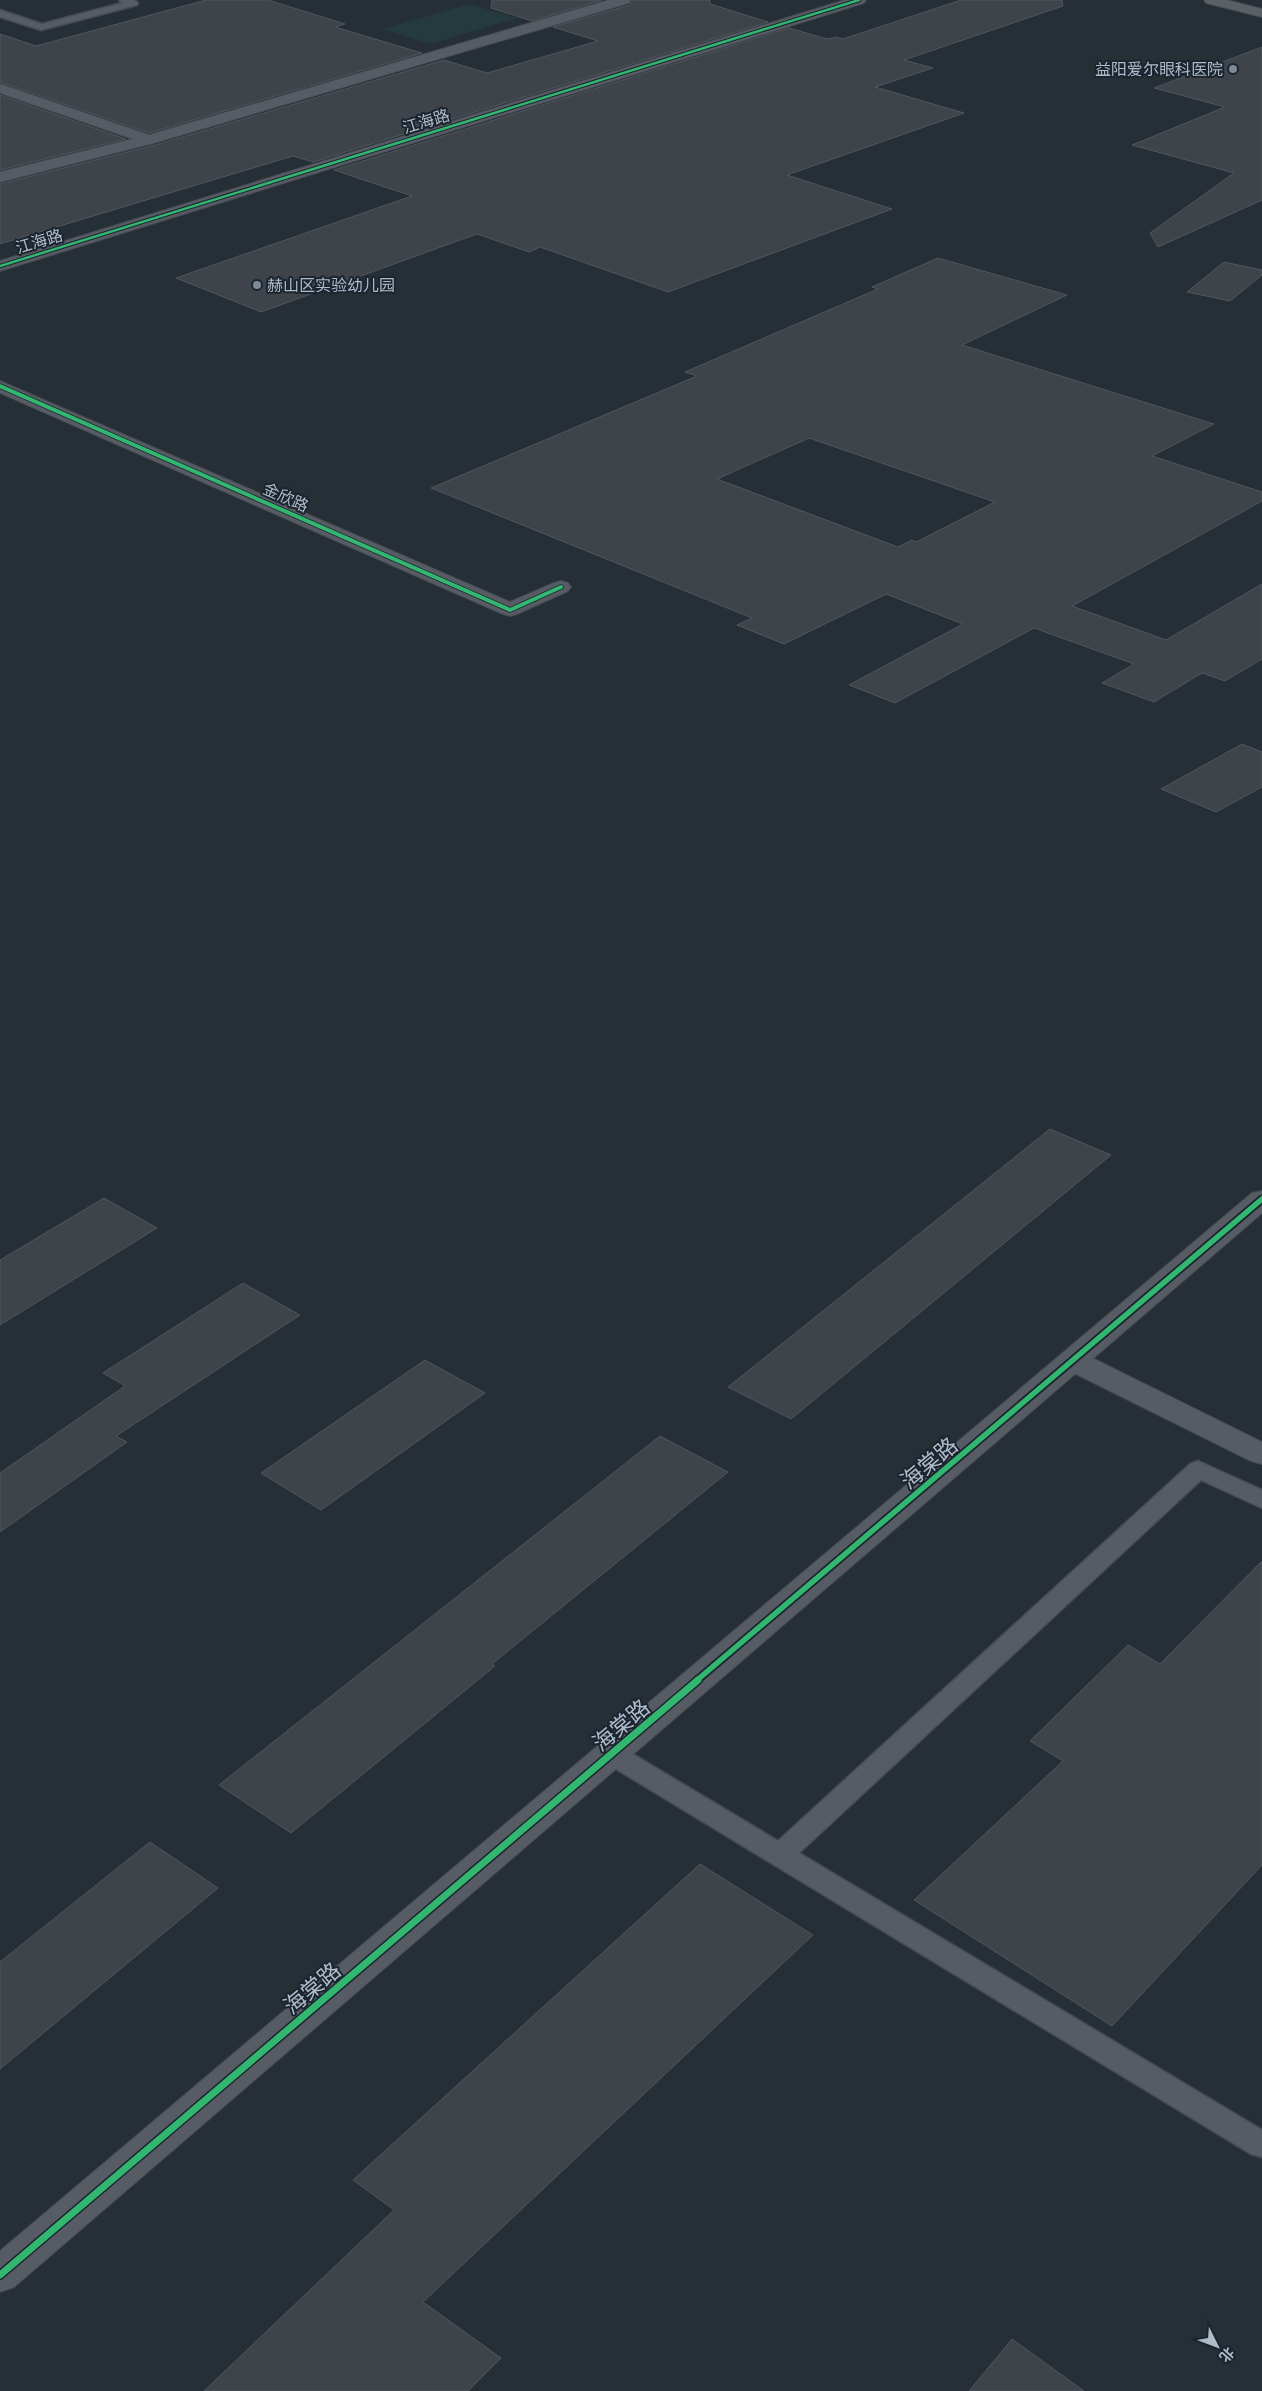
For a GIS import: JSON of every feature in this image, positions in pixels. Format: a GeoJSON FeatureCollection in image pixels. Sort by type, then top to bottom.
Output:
{"type":"FeatureCollection","features":[{"type":"Feature","properties":{"kind":"highway"},"geometry":{"type":"LineString","coordinates":[[1210,0],[1262,13]]}},
{"type":"Feature","properties":{"kind":"street"},"geometry":{"type":"LineString","coordinates":[[0,177],[149,140],[624,0]]}},
{"type":"Feature","properties":{"kind":"street","name":"江海路"},"geometry":{"type":"LineString","coordinates":[[0,266],[859,0]]}},
{"type":"Feature","properties":{"kind":"street"},"geometry":{"type":"LineString","coordinates":[[0,88],[149,140]]}},
{"type":"Feature","properties":{"kind":"street","name":"金欣路"},"geometry":{"type":"LineString","coordinates":[[0,386],[510,610],[561,587]]}},
{"type":"Feature","properties":{"kind":"street","name":"海棠路"},"geometry":{"type":"LineString","coordinates":[[0,2275],[1262,1199]]}},
{"type":"Feature","properties":{"kind":"street"},"geometry":{"type":"LineString","coordinates":[[1074,1361],[1262,1454]]}},
{"type":"Feature","properties":{"kind":"lane"},"geometry":{"type":"LineString","coordinates":[[0,14],[41,28],[133,3],[124,0]]}},
{"type":"Feature","properties":{"kind":"lane"},"geometry":{"type":"LineString","coordinates":[[780,1855],[1198,1469],[1262,1500]]}},
{"type":"Feature","properties":{"kind":"lane"},"geometry":{"type":"LineString","coordinates":[[612,1754],[1262,2145]]}},
{"type":"Feature","properties":{"kind":"green space"},"geometry":{"type":"Polygon","coordinates":[[[469,4],[518,18],[430,44],[382,29],[469,4]]]}},
{"type":"Feature","properties":{"kind":"building"},"geometry":{"type":"Polygon","coordinates":[[[206,0],[268,0],[345,24],[335,27],[422,53],[149,133],[0,82],[0,34],[36,46],[206,0]]]}},
{"type":"Feature","properties":{"kind":"building"},"geometry":{"type":"Polygon","coordinates":[[[492,0],[602,0],[532,21],[491,8],[492,0]]]}},
{"type":"Feature","properties":{"kind":"building"},"geometry":{"type":"Polygon","coordinates":[[[633,0],[710,0],[710,4],[768,22],[313,162],[293,156],[0,244],[0,184],[155,145],[444,60],[487,73],[598,41],[553,27],[630,5],[633,0]]]}},
{"type":"Feature","properties":{"kind":"building"},"geometry":{"type":"Polygon","coordinates":[[[961,0],[1062,0],[1063,6],[904,60],[933,68],[875,87],[964,113],[787,175],[892,209],[668,292],[540,247],[529,252],[477,234],[261,312],[176,278],[412,196],[334,170],[789,28],[827,39],[836,37],[843,39],[961,0]]]}},
{"type":"Feature","properties":{"kind":"building"},"geometry":{"type":"Polygon","coordinates":[[[1262,47],[1262,200],[1158,247],[1150,233],[1234,173],[1132,145],[1225,107],[1154,88],[1262,47]]]}},
{"type":"Feature","properties":{"kind":"building"},"geometry":{"type":"Polygon","coordinates":[[[0,95],[126,139],[0,170],[0,95]]]}},
{"type":"Feature","properties":{"kind":"building"},"geometry":{"type":"Polygon","coordinates":[[[938,258],[1067,295],[962,345],[1214,424],[1152,456],[1262,492],[1262,501],[1072,606],[1166,640],[1262,584],[1262,659],[1225,681],[1202,673],[1154,702],[1102,683],[1134,664],[1034,628],[895,703],[849,685],[963,624],[886,594],[784,644],[737,625],[752,618],[431,488],[697,376],[685,372],[878,289],[872,287],[938,258]],[[809,438],[717,479],[898,547],[912,540],[916,542],[995,502],[809,438]]]}},
{"type":"Feature","properties":{"kind":"building"},"geometry":{"type":"Polygon","coordinates":[[[1224,262],[1262,270],[1262,275],[1230,301],[1187,292],[1224,262]]]}},
{"type":"Feature","properties":{"kind":"building"},"geometry":{"type":"Polygon","coordinates":[[[1242,744],[1262,752],[1262,787],[1216,812],[1161,789],[1242,744]]]}},
{"type":"Feature","properties":{"kind":"building"},"geometry":{"type":"Polygon","coordinates":[[[1050,1129],[1111,1155],[791,1419],[728,1387],[1050,1129]]]}},
{"type":"Feature","properties":{"kind":"building"},"geometry":{"type":"Polygon","coordinates":[[[104,1198],[157,1228],[0,1325],[0,1260],[104,1198]]]}},
{"type":"Feature","properties":{"kind":"building"},"geometry":{"type":"Polygon","coordinates":[[[243,1283],[300,1315],[116,1436],[127,1442],[0,1532],[0,1473],[125,1386],[103,1373],[243,1283]]]}},
{"type":"Feature","properties":{"kind":"building"},"geometry":{"type":"Polygon","coordinates":[[[425,1360],[485,1393],[321,1510],[261,1473],[425,1360]]]}},
{"type":"Feature","properties":{"kind":"building"},"geometry":{"type":"Polygon","coordinates":[[[660,1436],[728,1472],[492,1664],[495,1666],[291,1833],[219,1785],[660,1436]]]}},
{"type":"Feature","properties":{"kind":"building"},"geometry":{"type":"Polygon","coordinates":[[[1262,1561],[1262,1865],[1112,2026],[914,1900],[1063,1761],[1030,1741],[1128,1645],[1160,1664],[1262,1561]]]}},
{"type":"Feature","properties":{"kind":"building"},"geometry":{"type":"Polygon","coordinates":[[[150,1842],[218,1888],[0,2069],[0,1962],[150,1842]]]}},
{"type":"Feature","properties":{"kind":"building"},"geometry":{"type":"Polygon","coordinates":[[[700,1864],[813,1935],[423,2302],[501,2358],[468,2391],[204,2391],[394,2210],[353,2180],[700,1864]]]}},
{"type":"Feature","properties":{"kind":"building"},"geometry":{"type":"Polygon","coordinates":[[[1012,2339],[1084,2391],[969,2391],[1012,2339]]]}},
{"type":"Feature","properties":{"kind":"cycle path"},"geometry":{"type":"LineString","coordinates":[[0,266],[859,0]]}},
{"type":"Feature","properties":{"kind":"cycle path"},"geometry":{"type":"LineString","coordinates":[[0,386],[510,610],[561,587]]}},
{"type":"Feature","properties":{"kind":"cycle path"},"geometry":{"type":"LineString","coordinates":[[0,2275],[1262,1199]]}},
{"type":"Feature","properties":{"kind":"place","name":"益阳爱尔眼科医院"},"geometry":{"type":"Point","coordinates":[1233,69]}},
{"type":"Feature","properties":{"kind":"place","name":"赫山区实验幼儿园"},"geometry":{"type":"Point","coordinates":[257,285]}}]}
